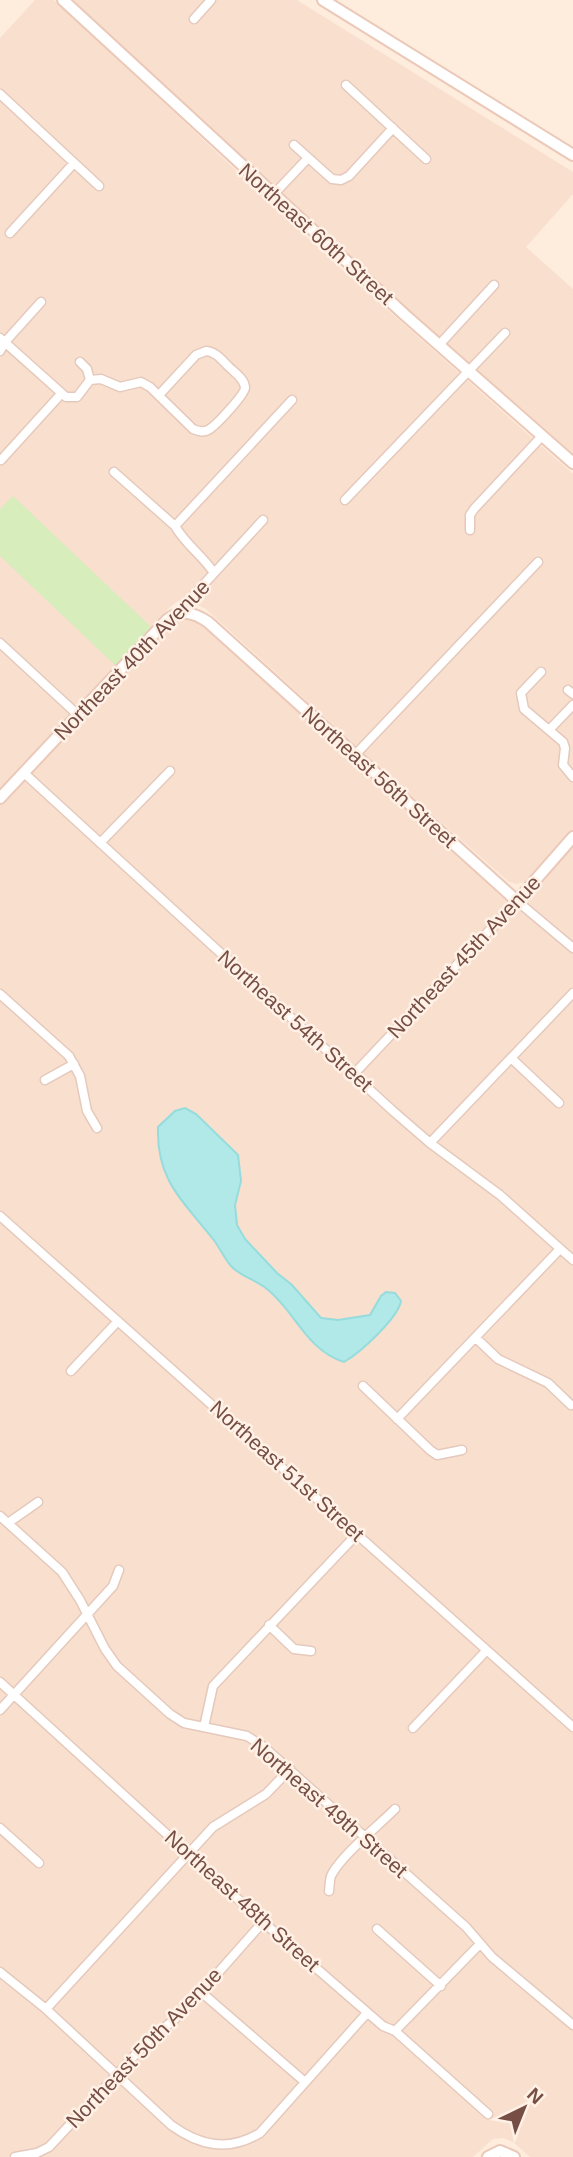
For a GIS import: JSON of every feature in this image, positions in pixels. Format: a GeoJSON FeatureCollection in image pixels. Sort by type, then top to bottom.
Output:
{"type":"FeatureCollection","features":[{"type":"Feature","properties":{"kind":"street","name":"Northeast 60th Street"},"geometry":{"type":"LineString","coordinates":[[63,0],[273,195],[573,463]]}},
{"type":"Feature","properties":{"kind":"street"},"geometry":{"type":"LineString","coordinates":[[323,0],[573,155]]}},
{"type":"Feature","properties":{"kind":"street"},"geometry":{"type":"LineString","coordinates":[[194,19],[208,1]]}},
{"type":"Feature","properties":{"kind":"street"},"geometry":{"type":"LineString","coordinates":[[346,85],[426,159]]}},
{"type":"Feature","properties":{"kind":"street"},"geometry":{"type":"LineString","coordinates":[[2,99],[99,186]]}},
{"type":"Feature","properties":{"kind":"street"},"geometry":{"type":"LineString","coordinates":[[294,145],[332,179],[341,180],[349,176],[393,128]]}},
{"type":"Feature","properties":{"kind":"street"},"geometry":{"type":"LineString","coordinates":[[273,195],[308,158]]}},
{"type":"Feature","properties":{"kind":"street"},"geometry":{"type":"LineString","coordinates":[[10,233],[74,163]]}},
{"type":"Feature","properties":{"kind":"street"},"geometry":{"type":"LineString","coordinates":[[439,345],[494,285]]}},
{"type":"Feature","properties":{"kind":"street"},"geometry":{"type":"LineString","coordinates":[[0,351],[2,340],[41,302]]}},
{"type":"Feature","properties":{"kind":"street"},"geometry":{"type":"LineString","coordinates":[[345,500],[505,332]]}},
{"type":"Feature","properties":{"kind":"street"},"geometry":{"type":"LineString","coordinates":[[2,340],[61,394],[70,398],[77,397],[90,380],[101,379],[120,387],[141,382],[159,395],[190,426],[203,432],[211,429],[240,398],[245,386],[241,378],[216,355],[206,351],[196,355],[159,395]]}},
{"type":"Feature","properties":{"kind":"street"},"geometry":{"type":"LineString","coordinates":[[80,362],[87,369],[90,380]]}},
{"type":"Feature","properties":{"kind":"street"},"geometry":{"type":"LineString","coordinates":[[1,460],[61,394]]}},
{"type":"Feature","properties":{"kind":"street"},"geometry":{"type":"LineString","coordinates":[[175,526],[292,400]]}},
{"type":"Feature","properties":{"kind":"street"},"geometry":{"type":"LineString","coordinates":[[470,530],[470,515],[474,509],[542,436]]}},
{"type":"Feature","properties":{"kind":"street"},"geometry":{"type":"LineString","coordinates":[[114,472],[175,526],[214,573]]}},
{"type":"Feature","properties":{"kind":"street","name":"Northeast 40th Avenue"},"geometry":{"type":"LineString","coordinates":[[0,799],[167,620],[182,612],[192,597],[263,520]]}},
{"type":"Feature","properties":{"kind":"street"},"geometry":{"type":"LineString","coordinates":[[355,755],[538,562]]}},
{"type":"Feature","properties":{"kind":"street","name":"Northeast 56th Street"},"geometry":{"type":"LineString","coordinates":[[182,612],[194,614],[208,622],[517,901],[573,948]]}},
{"type":"Feature","properties":{"kind":"street"},"geometry":{"type":"LineString","coordinates":[[0,643],[78,716]]}},
{"type":"Feature","properties":{"kind":"street"},"geometry":{"type":"LineString","coordinates":[[541,672],[521,693],[524,709],[564,745],[563,765],[573,777]]}},
{"type":"Feature","properties":{"kind":"street"},"geometry":{"type":"LineString","coordinates":[[550,730],[573,705]]}},
{"type":"Feature","properties":{"kind":"street"},"geometry":{"type":"LineString","coordinates":[[100,843],[170,771]]}},
{"type":"Feature","properties":{"kind":"street","name":"Northeast 54th Street"},"geometry":{"type":"LineString","coordinates":[[24,773],[353,1075],[430,1143],[500,1195],[573,1259]]}},
{"type":"Feature","properties":{"kind":"street","name":"Northeast 45th Avenue"},"geometry":{"type":"LineString","coordinates":[[353,1075],[517,901],[573,837]]}},
{"type":"Feature","properties":{"kind":"street"},"geometry":{"type":"LineString","coordinates":[[430,1143],[573,992]]}},
{"type":"Feature","properties":{"kind":"street"},"geometry":{"type":"LineString","coordinates":[[0,993],[61,1048],[74,1064],[87,1111],[97,1128]]}},
{"type":"Feature","properties":{"kind":"street"},"geometry":{"type":"LineString","coordinates":[[511,1058],[559,1103]]}},
{"type":"Feature","properties":{"kind":"street"},"geometry":{"type":"LineString","coordinates":[[45,1080],[74,1064]]}},
{"type":"Feature","properties":{"kind":"street","name":"Northeast 51st Street"},"geometry":{"type":"LineString","coordinates":[[0,1216],[573,1727]]}},
{"type":"Feature","properties":{"kind":"street"},"geometry":{"type":"LineString","coordinates":[[397,1419],[560,1249]]}},
{"type":"Feature","properties":{"kind":"street"},"geometry":{"type":"LineString","coordinates":[[71,1371],[118,1321]]}},
{"type":"Feature","properties":{"kind":"street"},"geometry":{"type":"LineString","coordinates":[[476,1338],[498,1359],[538,1377],[571,1405]]}},
{"type":"Feature","properties":{"kind":"street"},"geometry":{"type":"LineString","coordinates":[[363,1385],[438,1455],[462,1450]]}},
{"type":"Feature","properties":{"kind":"street"},"geometry":{"type":"LineString","coordinates":[[8,1523],[38,1502]]}},
{"type":"Feature","properties":{"kind":"street","name":"Northeast 49th Street"},"geometry":{"type":"LineString","coordinates":[[0,1516],[62,1572],[117,1666],[170,1714],[184,1723],[247,1736],[264,1747],[573,2025]]}},
{"type":"Feature","properties":{"kind":"street"},"geometry":{"type":"LineString","coordinates":[[204,1727],[213,1686],[357,1534]]}},
{"type":"Feature","properties":{"kind":"street"},"geometry":{"type":"LineString","coordinates":[[0,1710],[113,1586],[119,1570]]}},
{"type":"Feature","properties":{"kind":"street"},"geometry":{"type":"LineString","coordinates":[[269,1625],[294,1649],[311,1651]]}},
{"type":"Feature","properties":{"kind":"street"},"geometry":{"type":"LineString","coordinates":[[413,1728],[486,1651]]}},
{"type":"Feature","properties":{"kind":"street","name":"Northeast 48th Street"},"geometry":{"type":"LineString","coordinates":[[0,1682],[263,1922],[367,2014],[388,2030],[395,2031],[488,2114]]}},
{"type":"Feature","properties":{"kind":"street"},"geometry":{"type":"LineString","coordinates":[[46,2009],[213,1827],[266,1794],[290,1769]]}},
{"type":"Feature","properties":{"kind":"street"},"geometry":{"type":"LineString","coordinates":[[329,1891],[331,1875],[395,1809]]}},
{"type":"Feature","properties":{"kind":"street"},"geometry":{"type":"LineString","coordinates":[[0,1828],[39,1863]]}},
{"type":"Feature","properties":{"kind":"street","name":"Northeast 50th Avenue"},"geometry":{"type":"LineString","coordinates":[[15,2157],[37,2153],[49,2147],[150,2039],[175,2019],[201,1992],[263,1922]]}},
{"type":"Feature","properties":{"kind":"street"},"geometry":{"type":"LineString","coordinates":[[377,1929],[441,1986]]}},
{"type":"Feature","properties":{"kind":"street"},"geometry":{"type":"LineString","coordinates":[[395,2031],[480,1944]]}},
{"type":"Feature","properties":{"kind":"street"},"geometry":{"type":"LineString","coordinates":[[0,1972],[46,2009],[185,2135],[202,2143],[220,2146],[247,2140],[272,2122],[367,2014]]}},
{"type":"Feature","properties":{"kind":"street"},"geometry":{"type":"LineString","coordinates":[[201,1992],[305,2082]]}},
{"type":"Feature","properties":{"kind":"street"},"geometry":{"type":"LineString","coordinates":[[488,2157],[500,2151],[514,2157]]}},
{"type":"Feature","properties":{"kind":"shaded area"},"geometry":{"type":"Polygon","coordinates":[[[35,0],[54,0],[337,265],[573,474],[573,829],[530,879],[516,884],[508,881],[206,609],[187,600],[178,601],[170,607],[0,788],[0,38],[35,0]]]}},
{"type":"Feature","properties":{"kind":"shaded area"},"geometry":{"type":"Polygon","coordinates":[[[70,0],[297,0],[573,172],[573,194],[526,247],[573,289],[573,455],[391,296],[70,0]]]}},
{"type":"Feature","properties":{"kind":"shaded area"},"geometry":{"type":"Polygon","coordinates":[[[187,617],[203,622],[500,891],[524,896],[573,845],[573,2157],[530,2157],[513,2142],[503,2138],[493,2139],[473,2157],[0,2157],[0,805],[170,624],[187,617]]]}},
{"type":"Feature","properties":{"kind":"green space"},"geometry":{"type":"Polygon","coordinates":[[[13,496],[151,627],[116,666],[0,556],[0,509],[13,496]]]}},
{"type":"Feature","properties":{"kind":"water"},"geometry":{"type":"Polygon","coordinates":[[[185,1108],[196,1114],[238,1155],[241,1181],[235,1205],[237,1225],[245,1239],[321,1318],[338,1320],[370,1315],[386,1292],[395,1293],[401,1301],[393,1316],[377,1335],[344,1362],[320,1349],[267,1289],[231,1266],[174,1189],[162,1162],[158,1127],[175,1111],[185,1108]]]}}]}
